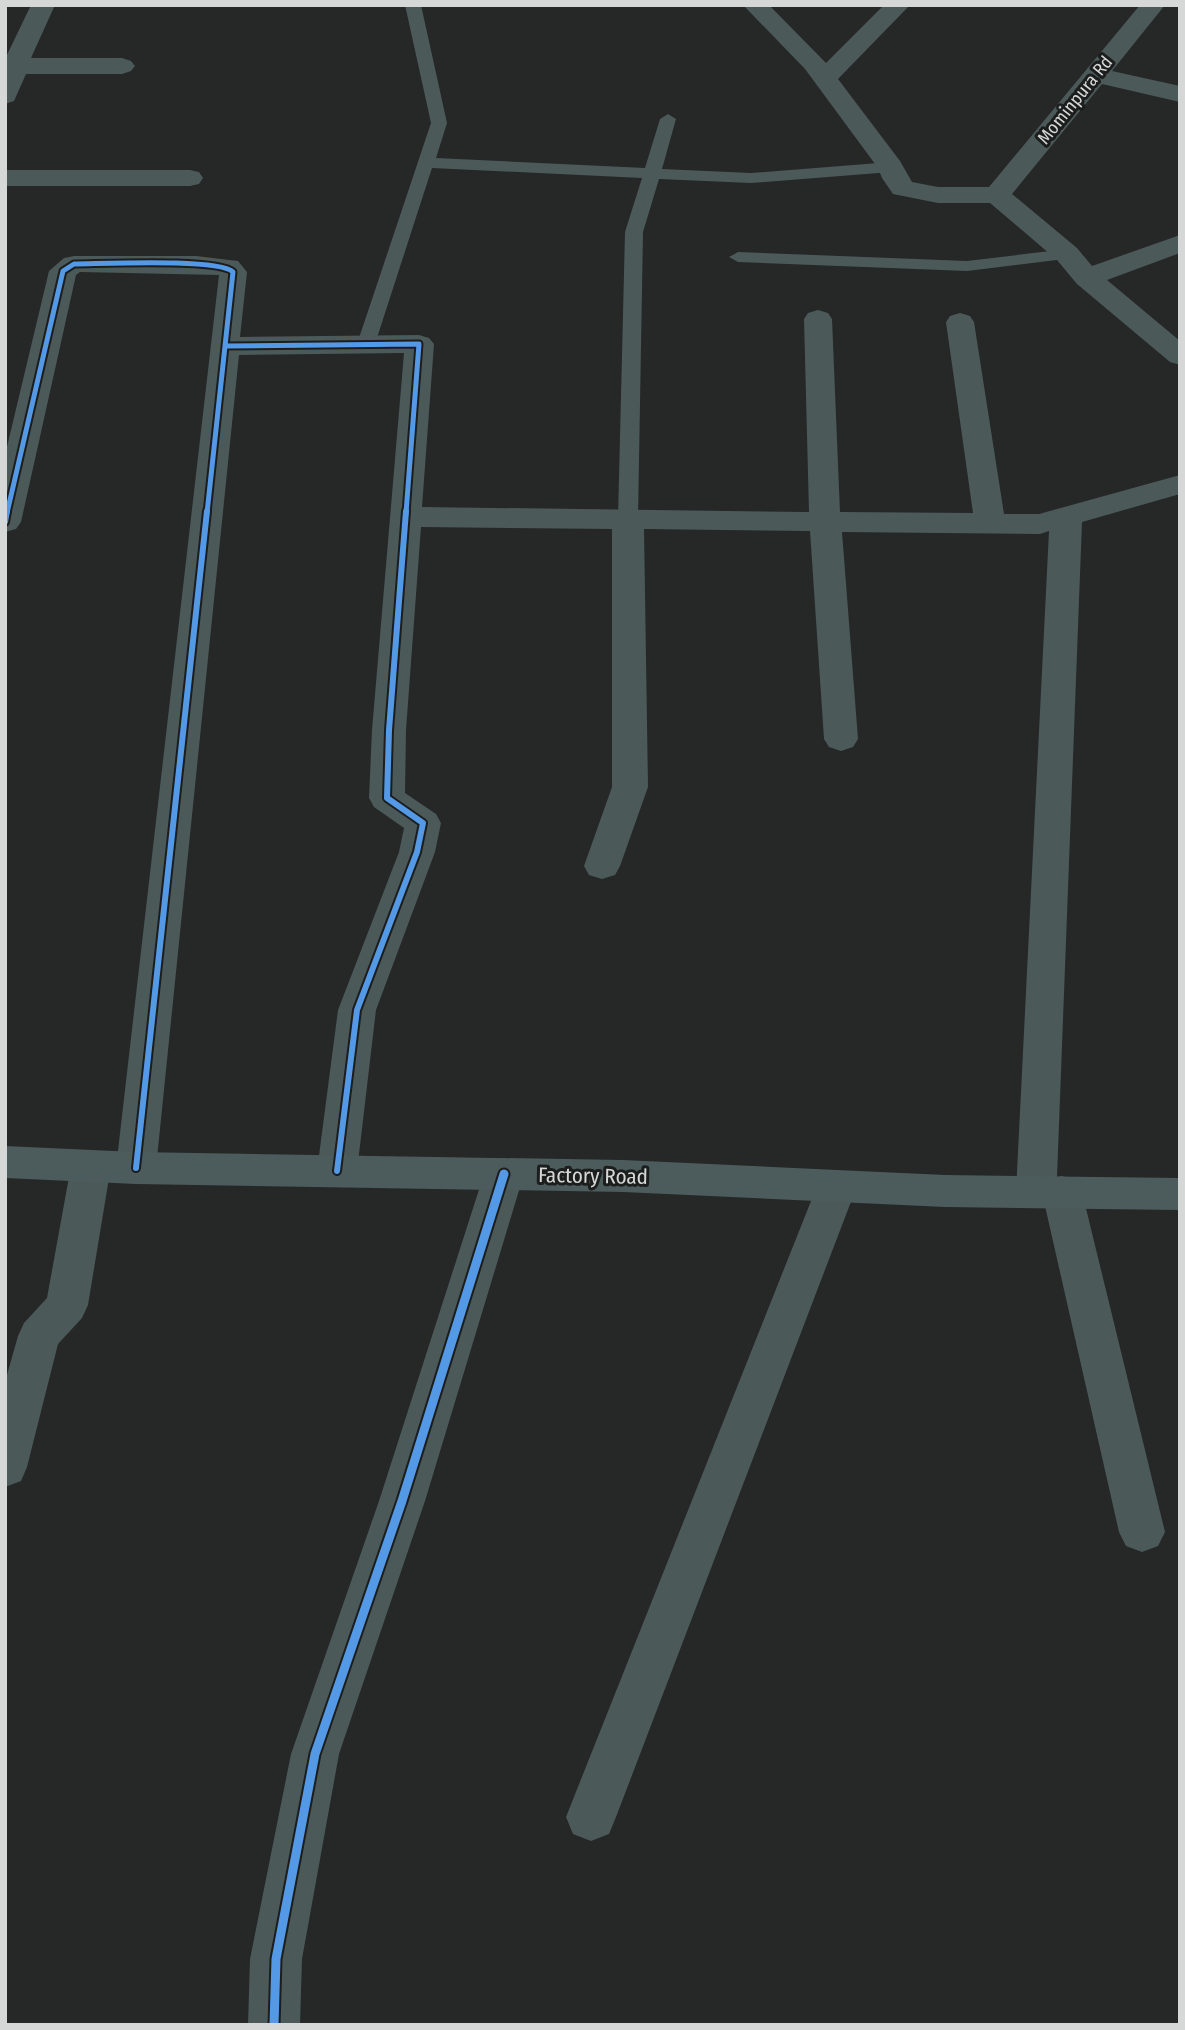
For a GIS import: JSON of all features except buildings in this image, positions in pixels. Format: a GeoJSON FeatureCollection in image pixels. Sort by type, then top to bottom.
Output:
{"type":"FeatureCollection","features":[{"type":"Feature","properties":{"kind":"main road","name":"Factory Road"},"geometry":{"type":"LineString","coordinates":[[5,1162],[136,1168],[623,1176],[837,1186],[1180,1194]]}},
{"type":"Feature","properties":{"kind":"street"},"geometry":{"type":"LineString","coordinates":[[5,96],[43,5]]}},
{"type":"Feature","properties":{"kind":"street"},"geometry":{"type":"LineString","coordinates":[[755,5],[814,64],[891,167],[894,178],[904,188],[919,193],[997,195],[1067,254],[1087,278],[1180,356]]}},
{"type":"Feature","properties":{"kind":"street"},"geometry":{"type":"LineString","coordinates":[[825,78],[898,5]]}},
{"type":"Feature","properties":{"kind":"street","name":"Mominpura Rd"},"geometry":{"type":"LineString","coordinates":[[997,195],[1153,5]]}},
{"type":"Feature","properties":{"kind":"street"},"geometry":{"type":"LineString","coordinates":[[1170,5],[1180,8]]}},
{"type":"Feature","properties":{"kind":"street"},"geometry":{"type":"LineString","coordinates":[[16,66],[122,66]]}},
{"type":"Feature","properties":{"kind":"street"},"geometry":{"type":"LineString","coordinates":[[1095,75],[1180,94]]}},
{"type":"Feature","properties":{"kind":"street"},"geometry":{"type":"LineString","coordinates":[[5,178],[190,178]]}},
{"type":"Feature","properties":{"kind":"street"},"geometry":{"type":"LineString","coordinates":[[1087,278],[1180,243]]}},
{"type":"Feature","properties":{"kind":"street"},"geometry":{"type":"LineString","coordinates":[[5,522],[62,271],[74,264],[196,264],[229,267],[233,272],[136,1168]]}},
{"type":"Feature","properties":{"kind":"street"},"geometry":{"type":"LineString","coordinates":[[818,319],[825,522],[841,739]]}},
{"type":"Feature","properties":{"kind":"street"},"geometry":{"type":"LineString","coordinates":[[960,322],[990,523]]}},
{"type":"Feature","properties":{"kind":"street"},"geometry":{"type":"LineString","coordinates":[[225,346],[419,344],[389,730],[387,798],[423,823],[417,852],[357,1010],[337,1171]]}},
{"type":"Feature","properties":{"kind":"street"},"geometry":{"type":"LineString","coordinates":[[406,517],[1040,524],[1180,484]]}},
{"type":"Feature","properties":{"kind":"street"},"geometry":{"type":"LineString","coordinates":[[1066,517],[1049,1192],[1142,1532]]}},
{"type":"Feature","properties":{"kind":"street"},"geometry":{"type":"LineString","coordinates":[[601,866],[630,787],[628,519]]}},
{"type":"Feature","properties":{"kind":"street"},"geometry":{"type":"LineString","coordinates":[[5,1467],[39,1336],[67,1306],[91,1166]]}},
{"type":"Feature","properties":{"kind":"street"},"geometry":{"type":"LineString","coordinates":[[274,2025],[276,1959],[315,1754],[402,1501],[504,1174]]}},
{"type":"Feature","properties":{"kind":"street"},"geometry":{"type":"LineString","coordinates":[[591,1817],[837,1186]]}},
{"type":"Feature","properties":{"kind":"lane"},"geometry":{"type":"LineString","coordinates":[[366,344],[439,122],[413,5]]}},
{"type":"Feature","properties":{"kind":"lane"},"geometry":{"type":"LineString","coordinates":[[628,519],[634,232],[668,119]]}},
{"type":"Feature","properties":{"kind":"lane"},"geometry":{"type":"LineString","coordinates":[[425,163],[651,176],[751,178],[891,167]]}},
{"type":"Feature","properties":{"kind":"lane"},"geometry":{"type":"LineString","coordinates":[[738,257],[967,266],[1067,254]]}},
{"type":"Feature","properties":{"kind":"cycle path"},"geometry":{"type":"LineString","coordinates":[[5,522],[63,271],[74,264],[196,264],[228,267],[233,272],[136,1168]]}},
{"type":"Feature","properties":{"kind":"cycle path"},"geometry":{"type":"LineString","coordinates":[[225,346],[419,344],[389,730],[387,798],[423,823],[417,852],[357,1010],[337,1171]]}},
{"type":"Feature","properties":{"kind":"cycle path"},"geometry":{"type":"LineString","coordinates":[[274,2025],[276,1959],[315,1754],[402,1501],[504,1174]]}}]}
